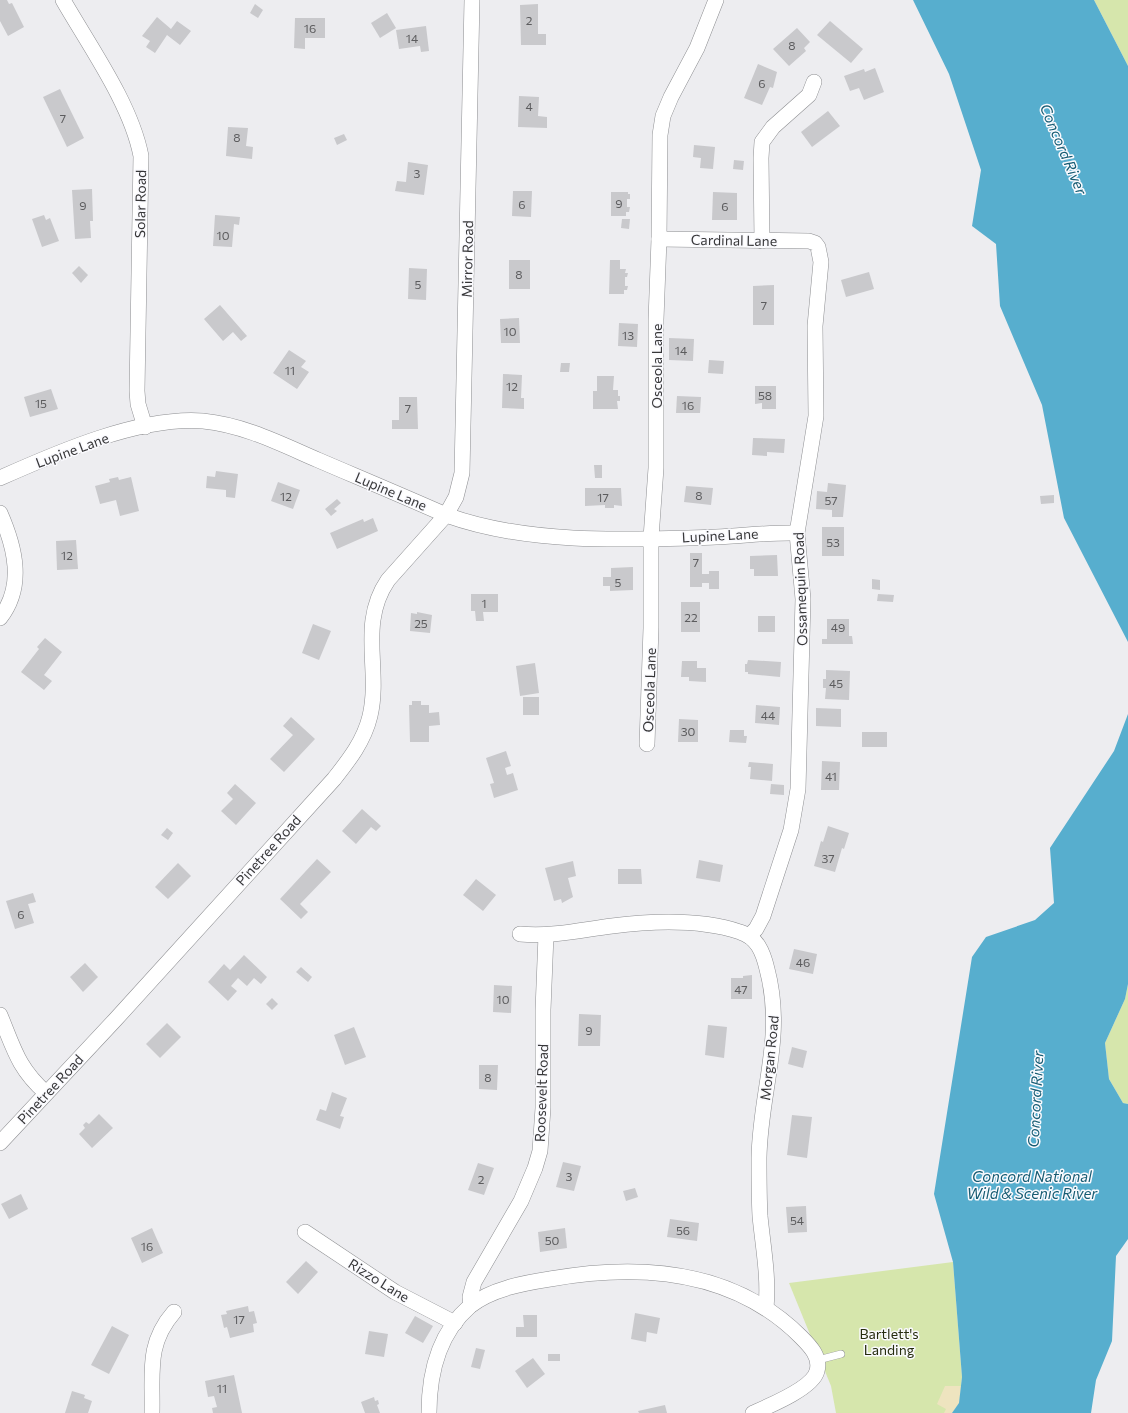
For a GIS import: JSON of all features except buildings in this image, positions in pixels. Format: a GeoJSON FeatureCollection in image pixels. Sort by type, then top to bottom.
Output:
{"type":"FeatureCollection","features":[{"type":"Feature","properties":{"kind":"street","name":"Solar Road"},"geometry":{"type":"LineString","coordinates":[[63,0],[123,104],[138,140],[141,156],[137,391],[138,404],[145,427]]}},
{"type":"Feature","properties":{"kind":"street","name":"Mirror Road"},"geometry":{"type":"LineString","coordinates":[[446,515],[456,496],[462,473],[472,0]]}},
{"type":"Feature","properties":{"kind":"street","name":"Osceola Lane"},"geometry":{"type":"LineString","coordinates":[[647,744],[651,628],[651,538],[656,468],[656,320],[659,239],[660,135],[663,116],[671,97],[697,48],[716,0]]}},
{"type":"Feature","properties":{"kind":"street"},"geometry":{"type":"LineString","coordinates":[[762,241],[762,142],[773,127],[809,95],[814,82]]}},
{"type":"Feature","properties":{"kind":"street","name":"Cardinal Lane"},"geometry":{"type":"LineString","coordinates":[[659,239],[809,241]]}},
{"type":"Feature","properties":{"kind":"street","name":"Ossamequin Road"},"geometry":{"type":"LineString","coordinates":[[749,936],[756,929],[763,916],[791,830],[797,802],[802,694],[803,605],[798,534],[816,416],[815,326],[821,262],[818,247],[815,243],[809,241]]}},
{"type":"Feature","properties":{"kind":"street","name":"Lupine Lane"},"geometry":{"type":"LineString","coordinates":[[0,478],[62,452],[117,434],[145,427],[182,421],[202,421],[264,436],[446,515],[466,522],[504,531],[574,537],[651,538],[718,537],[772,533],[798,534]]}},
{"type":"Feature","properties":{"kind":"street"},"geometry":{"type":"LineString","coordinates":[[0,513],[7,529],[16,566],[11,599],[0,618]]}},
{"type":"Feature","properties":{"kind":"street","name":"Pinetree Road"},"geometry":{"type":"LineString","coordinates":[[0,1142],[334,779],[353,754],[361,741],[370,715],[372,700],[372,619],[380,592],[388,580],[446,515]]}},
{"type":"Feature","properties":{"kind":"street"},"geometry":{"type":"LineString","coordinates":[[520,934],[546,935],[656,922],[701,925],[739,931],[749,936]]}},
{"type":"Feature","properties":{"kind":"street","name":"Roosevelt Road"},"geometry":{"type":"LineString","coordinates":[[471,1305],[470,1297],[474,1282],[521,1201],[534,1174],[540,1151],[543,1108],[543,1010],[546,935]]}},
{"type":"Feature","properties":{"kind":"street","name":"Morgan Road"},"geometry":{"type":"LineString","coordinates":[[749,936],[761,949],[765,957],[771,983],[774,1006],[773,1049],[759,1156],[760,1216],[767,1282],[766,1308]]}},
{"type":"Feature","properties":{"kind":"street"},"geometry":{"type":"LineString","coordinates":[[0,1015],[20,1064],[27,1075],[46,1093]]}},
{"type":"Feature","properties":{"kind":"street","name":"Rizzo Lane"},"geometry":{"type":"LineString","coordinates":[[305,1232],[395,1292],[455,1323]]}},
{"type":"Feature","properties":{"kind":"street"},"geometry":{"type":"LineString","coordinates":[[429,1413],[430,1384],[433,1367],[438,1352],[455,1323],[471,1305],[493,1294],[535,1281],[587,1273],[629,1271],[661,1273],[708,1282],[745,1296],[766,1308],[789,1325],[812,1348],[818,1366],[811,1382],[753,1413]]}},
{"type":"Feature","properties":{"kind":"street"},"geometry":{"type":"LineString","coordinates":[[152,1413],[154,1354],[156,1341],[160,1330],[174,1312]]}},
{"type":"Feature","properties":{"kind":"lane"},"geometry":{"type":"LineString","coordinates":[[818,1366],[841,1354]]}},
{"type":"Feature","properties":{"kind":"green space"},"geometry":{"type":"Polygon","coordinates":[[[1094,0],[1128,0],[1128,66],[1094,0]]]}},
{"type":"Feature","properties":{"kind":"green space"},"geometry":{"type":"Polygon","coordinates":[[[1128,984],[1128,1104],[1123,1103],[1109,1079],[1105,1043],[1125,999],[1128,984]]]}},
{"type":"Feature","properties":{"kind":"green space","name":"Bartlett's Landing"},"geometry":{"type":"Polygon","coordinates":[[[953,1262],[962,1377],[959,1403],[952,1413],[836,1413],[831,1386],[789,1283],[953,1262]]]}},
{"type":"Feature","properties":{"kind":"sand"},"geometry":{"type":"Polygon","coordinates":[[[945,1386],[961,1386],[959,1403],[952,1413],[944,1413],[946,1409],[937,1404],[945,1386]]]}},
{"type":"Feature","properties":{"kind":"water","name":"Concord River"},"geometry":{"type":"Polygon","coordinates":[[[913,0],[1094,0],[1128,66],[1128,642],[1064,518],[1042,405],[1000,306],[996,244],[972,226],[981,170],[949,74],[913,0]]]}},
{"type":"Feature","properties":{"kind":"water","name":"Concord National Wild & Scenic River"},"geometry":{"type":"Polygon","coordinates":[[[1128,714],[1128,984],[1125,999],[1105,1043],[1109,1079],[1123,1103],[1128,1104],[1128,1239],[1116,1256],[1112,1341],[1096,1380],[1091,1413],[952,1413],[959,1403],[962,1377],[953,1262],[934,1194],[972,957],[986,937],[1035,920],[1054,903],[1050,848],[1114,751],[1128,714]]]}}]}
